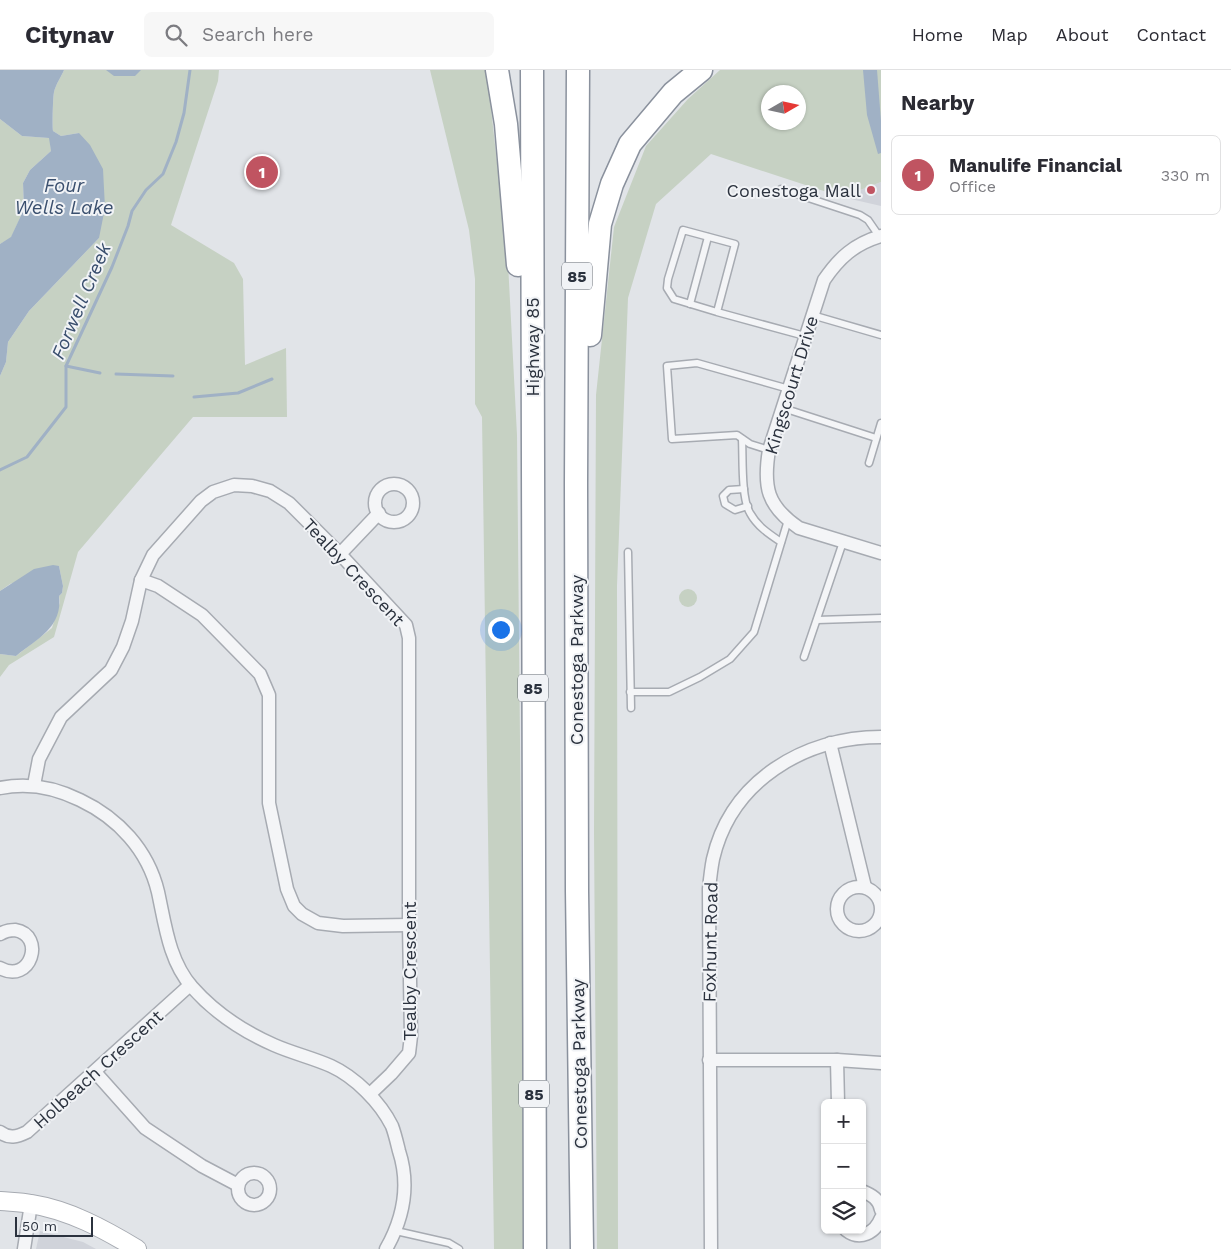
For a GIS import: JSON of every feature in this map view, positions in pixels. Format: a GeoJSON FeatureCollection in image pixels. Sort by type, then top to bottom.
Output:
{"type":"FeatureCollection","features":[{"type":"Feature","properties":{"kind":"highway"},"geometry":{"type":"LineString","coordinates":[[497,70],[506,124],[532,436]]}},
{"type":"Feature","properties":{"kind":"highway","name":"Highway 85"},"geometry":{"type":"LineString","coordinates":[[532,70],[532,436]]}},
{"type":"Feature","properties":{"kind":"highway","name":"Conestoga Parkway"},"geometry":{"type":"LineString","coordinates":[[578,70],[577,891],[582,1249]]}},
{"type":"Feature","properties":{"kind":"highway"},"geometry":{"type":"LineString","coordinates":[[576,483],[600,224],[612,184],[630,144],[673,93],[701,70]]}},
{"type":"Feature","properties":{"kind":"highway","name":"85"},"geometry":{"type":"LineString","coordinates":[[532,436],[535,1249]]}},
{"type":"Feature","properties":{"kind":"main road"},"geometry":{"type":"LineString","coordinates":[[0,1201],[31,1204],[71,1215],[105,1230],[137,1249]]}},
{"type":"Feature","properties":{"kind":"street","name":"Kingscourt Drive"},"geometry":{"type":"LineString","coordinates":[[880,236],[867,240],[852,249],[835,264],[824,280],[769,450],[766,471],[767,490],[778,509],[799,528],[881,554]]}},
{"type":"Feature","properties":{"kind":"street","name":"Tealby Crescent"},"geometry":{"type":"LineString","coordinates":[[34,785],[40,759],[61,717],[111,670],[123,647],[132,621],[141,580],[153,555],[201,502],[213,492],[234,485],[252,486],[270,491],[289,503],[340,554],[406,625],[409,638],[411,1036],[409,1053],[370,1094]]}},
{"type":"Feature","properties":{"kind":"street"},"geometry":{"type":"LineString","coordinates":[[340,554],[379,513]]}},
{"type":"Feature","properties":{"kind":"street"},"geometry":{"type":"LineString","coordinates":[[141,580],[158,586],[202,615],[260,674],[269,695],[269,803],[286,889],[294,906],[302,914],[318,923],[343,926],[409,925]]}},
{"type":"Feature","properties":{"kind":"street","name":"Foxhunt Road"},"geometry":{"type":"LineString","coordinates":[[711,1249],[709,889],[713,858],[725,826],[739,803],[755,784],[771,770],[808,750],[830,743],[881,737]]}},
{"type":"Feature","properties":{"kind":"street"},"geometry":{"type":"LineString","coordinates":[[830,743],[865,887]]}},
{"type":"Feature","properties":{"kind":"street"},"geometry":{"type":"LineString","coordinates":[[0,788],[34,785],[66,793],[99,809],[122,827],[144,856],[157,889],[166,934],[177,962],[190,985],[213,1009],[231,1023],[274,1045],[332,1066],[370,1094],[392,1126],[404,1168],[402,1210],[396,1231],[386,1249]]}},
{"type":"Feature","properties":{"kind":"street"},"geometry":{"type":"LineString","coordinates":[[0,934],[11,930],[19,931],[25,935],[30,941],[32,956],[23,968],[16,971],[0,968]]}},
{"type":"Feature","properties":{"kind":"street","name":"Holbeach Crescent"},"geometry":{"type":"LineString","coordinates":[[0,1132],[6,1136],[17,1137],[27,1132],[190,985]]}},
{"type":"Feature","properties":{"kind":"street"},"geometry":{"type":"LineString","coordinates":[[709,1060],[837,1060],[881,1063]]}},
{"type":"Feature","properties":{"kind":"street"},"geometry":{"type":"LineString","coordinates":[[837,1060],[838,1099]]}},
{"type":"Feature","properties":{"kind":"street"},"geometry":{"type":"LineString","coordinates":[[95,1072],[145,1128],[202,1166],[238,1185]]}},
{"type":"Feature","properties":{"kind":"street"},"geometry":{"type":"LineString","coordinates":[[866,1193],[877,1200],[881,1210]]}},
{"type":"Feature","properties":{"kind":"street"},"geometry":{"type":"LineString","coordinates":[[24,1249],[31,1204]]}},
{"type":"Feature","properties":{"kind":"street"},"geometry":{"type":"LineString","coordinates":[[855,1234],[864,1235],[872,1232],[881,1218]]}},
{"type":"Feature","properties":{"kind":"lane"},"geometry":{"type":"LineString","coordinates":[[782,189],[860,215],[868,220],[880,236]]}},
{"type":"Feature","properties":{"kind":"lane"},"geometry":{"type":"LineString","coordinates":[[716,312],[735,244],[683,230],[668,279],[667,288],[674,299],[716,312],[805,336]]}},
{"type":"Feature","properties":{"kind":"lane"},"geometry":{"type":"LineString","coordinates":[[690,304],[708,237]]}},
{"type":"Feature","properties":{"kind":"lane"},"geometry":{"type":"LineString","coordinates":[[812,315],[881,335]]}},
{"type":"Feature","properties":{"kind":"lane"},"geometry":{"type":"LineString","coordinates":[[769,450],[737,435],[672,439],[667,366],[697,363],[789,389]]}},
{"type":"Feature","properties":{"kind":"lane"},"geometry":{"type":"LineString","coordinates":[[783,408],[876,438]]}},
{"type":"Feature","properties":{"kind":"lane"},"geometry":{"type":"LineString","coordinates":[[869,463],[881,422]]}},
{"type":"Feature","properties":{"kind":"lane"},"geometry":{"type":"LineString","coordinates":[[742,439],[744,489],[749,512],[765,532],[781,542]]}},
{"type":"Feature","properties":{"kind":"lane"},"geometry":{"type":"LineString","coordinates":[[744,489],[729,490],[723,496],[725,504],[735,510],[748,506]]}},
{"type":"Feature","properties":{"kind":"lane"},"geometry":{"type":"LineString","coordinates":[[630,692],[669,692],[700,677],[730,659],[754,632],[788,520]]}},
{"type":"Feature","properties":{"kind":"lane"},"geometry":{"type":"LineString","coordinates":[[804,657],[843,542]]}},
{"type":"Feature","properties":{"kind":"lane"},"geometry":{"type":"LineString","coordinates":[[628,552],[631,708]]}},
{"type":"Feature","properties":{"kind":"lane"},"geometry":{"type":"LineString","coordinates":[[818,620],[881,618]]}},
{"type":"Feature","properties":{"kind":"lane"},"geometry":{"type":"LineString","coordinates":[[396,1231],[449,1243],[459,1249]]}},
{"type":"Feature","properties":{"kind":"shaded area","name":"Conestoga Mall"},"geometry":{"type":"Polygon","coordinates":[[[881,182],[881,206],[842,197],[881,182]]]}},
{"type":"Feature","properties":{"kind":"shaded area"},"geometry":{"type":"Polygon","coordinates":[[[40,1231],[83,1242],[96,1249],[36,1249],[40,1231]]]}},
{"type":"Feature","properties":{"kind":"green space"},"geometry":{"type":"Polygon","coordinates":[[[64,70],[219,70],[218,81],[171,225],[234,263],[243,279],[245,365],[286,348],[287,417],[193,417],[78,552],[54,637],[9,665],[0,677],[0,654],[16,656],[52,628],[63,586],[59,566],[10,584],[0,591],[0,376],[6,362],[8,342],[29,311],[99,238],[79,133],[61,136],[53,131],[54,92],[64,70]]]}},
{"type":"Feature","properties":{"kind":"green space"},"geometry":{"type":"Polygon","coordinates":[[[430,70],[485,70],[488,81],[508,263],[517,435],[525,1249],[494,1249],[482,417],[475,404],[475,279],[469,230],[430,70]]]}},
{"type":"Feature","properties":{"kind":"green space"},"geometry":{"type":"Polygon","coordinates":[[[720,70],[881,70],[881,182],[842,197],[711,154],[656,204],[628,298],[617,586],[618,1249],[597,1249],[594,832],[596,395],[614,227],[646,146],[688,99],[720,70]]]}},
{"type":"Feature","properties":{"kind":"green space"},"geometry":{"type":"Polygon","coordinates":[[[0,119],[22,136],[50,138],[51,151],[30,170],[23,183],[24,209],[11,238],[0,244],[0,119]]]}},
{"type":"Feature","properties":{"kind":"green space"},"geometry":{"type":"Polygon","coordinates":[[[684,589],[692,589],[697,594],[695,605],[684,607],[679,602],[679,594],[684,589]]]}},
{"type":"Feature","properties":{"kind":"water","name":"Four Wells Lake"},"geometry":{"type":"Polygon","coordinates":[[[0,70],[64,70],[54,92],[53,131],[61,136],[79,133],[90,145],[103,169],[105,208],[99,238],[29,311],[8,342],[6,362],[0,376],[0,244],[11,237],[24,209],[23,183],[30,170],[51,151],[49,138],[22,136],[0,119],[0,70]]]}},
{"type":"Feature","properties":{"kind":"water"},"geometry":{"type":"Polygon","coordinates":[[[106,70],[141,70],[135,76],[114,76],[106,70]]]}},
{"type":"Feature","properties":{"kind":"water"},"geometry":{"type":"Polygon","coordinates":[[[863,70],[877,70],[881,121],[881,153],[878,154],[867,115],[863,70]]]}},
{"type":"Feature","properties":{"kind":"water"},"geometry":{"type":"Polygon","coordinates":[[[53,565],[59,566],[63,586],[62,593],[59,596],[57,616],[53,624],[40,638],[16,656],[0,654],[0,591],[34,569],[53,565]]]}},
{"type":"Feature","properties":{"kind":"waterway","name":"Forwell Creek"},"geometry":{"type":"LineString","coordinates":[[0,470],[27,457],[66,407],[66,366],[112,267],[132,211],[146,190],[163,174],[176,142],[184,113],[190,70]]}},
{"type":"Feature","properties":{"kind":"waterway"},"geometry":{"type":"LineString","coordinates":[[66,366],[100,373]]}},
{"type":"Feature","properties":{"kind":"waterway"},"geometry":{"type":"LineString","coordinates":[[116,374],[173,376]]}},
{"type":"Feature","properties":{"kind":"waterway"},"geometry":{"type":"LineString","coordinates":[[194,397],[238,393],[272,379]]}},
{"type":"Feature","properties":{"kind":"place","name":"Manulife Financial"},"geometry":{"type":"Point","coordinates":[262,172]}},
{"type":"Feature","properties":{"kind":"place","name":"Conestoga Mall"},"geometry":{"type":"Point","coordinates":[871,190]}}]}
